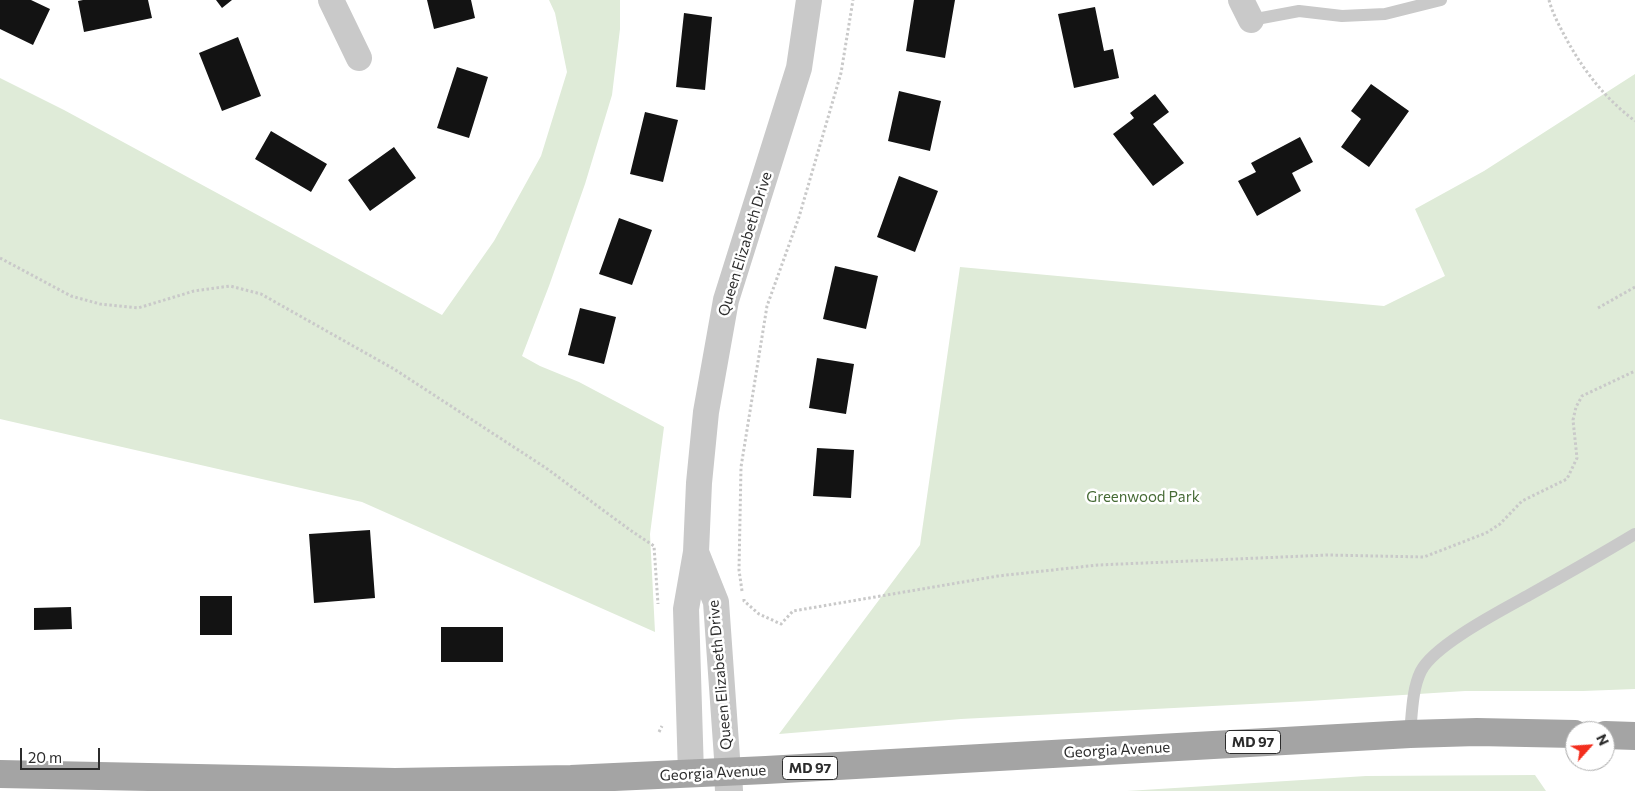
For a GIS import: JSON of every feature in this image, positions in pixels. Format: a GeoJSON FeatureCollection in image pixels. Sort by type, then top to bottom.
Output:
{"type":"FeatureCollection","features":[{"type":"Feature","properties":{"kind":"main road","name":"Georgia Avenue"},"geometry":{"type":"LineString","coordinates":[[0,774],[404,782],[571,779],[728,782],[1410,734],[1477,732],[1565,734]]}},
{"type":"Feature","properties":{"kind":"main road"},"geometry":{"type":"LineString","coordinates":[[1615,735],[1635,736]]}},
{"type":"Feature","properties":{"kind":"street"},"geometry":{"type":"LineString","coordinates":[[331,0],[359,58]]}},
{"type":"Feature","properties":{"kind":"street","name":"Queen Elizabeth Drive"},"geometry":{"type":"LineString","coordinates":[[691,782],[686,609],[696,552],[699,483],[706,412],[726,300],[799,68],[809,0]]}},
{"type":"Feature","properties":{"kind":"street","name":"Queen Elizabeth Drive"},"geometry":{"type":"LineString","coordinates":[[696,552],[716,602],[728,782]]}},
{"type":"Feature","properties":{"kind":"lane"},"geometry":{"type":"LineString","coordinates":[[1246,10],[1299,11],[1342,16],[1385,14],[1441,0]]}},
{"type":"Feature","properties":{"kind":"lane"},"geometry":{"type":"LineString","coordinates":[[1410,734],[1416,684],[1421,670],[1434,655],[1452,641],[1498,613],[1635,534]]}},
{"type":"Feature","properties":{"kind":"path"},"geometry":{"type":"LineString","coordinates":[[854,0],[841,73],[799,217],[767,306],[741,467],[739,570],[744,601],[759,614],[781,624],[793,611],[998,576],[1098,564],[1328,554],[1424,557],[1486,533],[1500,524],[1522,501],[1567,479],[1577,458],[1573,420],[1576,407],[1582,396],[1635,371]]}},
{"type":"Feature","properties":{"kind":"path"},"geometry":{"type":"LineString","coordinates":[[1549,0],[1562,32],[1583,68],[1602,92],[1635,121]]}},
{"type":"Feature","properties":{"kind":"path"},"geometry":{"type":"LineString","coordinates":[[0,258],[71,296],[100,304],[138,308],[194,292],[230,286],[261,294],[402,374],[546,468],[654,546]]}},
{"type":"Feature","properties":{"kind":"path"},"geometry":{"type":"LineString","coordinates":[[1598,308],[1635,287]]}},
{"type":"Feature","properties":{"kind":"green space"},"geometry":{"type":"Polygon","coordinates":[[[549,0],[620,0],[620,29],[612,95],[585,184],[522,356],[540,366],[579,382],[664,427],[650,534],[655,632],[362,502],[0,419],[0,78],[64,110],[442,315],[494,241],[541,156],[567,72],[555,13],[549,0]]]}},
{"type":"Feature","properties":{"kind":"green space","name":"Greenwood Park"},"geometry":{"type":"Polygon","coordinates":[[[1635,74],[1635,689],[1465,691],[961,719],[779,734],[920,545],[960,267],[1384,306],[1445,276],[1415,209],[1484,171],[1635,74]]]}},
{"type":"Feature","properties":{"kind":"green space"},"geometry":{"type":"Polygon","coordinates":[[[1535,775],[1546,791],[1127,791],[1366,776],[1535,775]]]}},
{"type":"Feature","properties":{"kind":"building"},"geometry":{"type":"Polygon","coordinates":[[[0,0],[31,0],[50,9],[33,45],[0,29],[0,0]]]}},
{"type":"Feature","properties":{"kind":"building"},"geometry":{"type":"Polygon","coordinates":[[[148,0],[152,18],[84,32],[78,1],[148,0]]]}},
{"type":"Feature","properties":{"kind":"building"},"geometry":{"type":"Polygon","coordinates":[[[216,0],[232,0],[222,8],[216,0]]]}},
{"type":"Feature","properties":{"kind":"building"},"geometry":{"type":"Polygon","coordinates":[[[427,0],[471,0],[475,18],[434,29],[427,0]]]}},
{"type":"Feature","properties":{"kind":"building"},"geometry":{"type":"Polygon","coordinates":[[[914,0],[955,0],[945,58],[906,51],[914,0]]]}},
{"type":"Feature","properties":{"kind":"building"},"geometry":{"type":"Polygon","coordinates":[[[1095,7],[1104,51],[1113,49],[1119,78],[1074,88],[1058,14],[1095,7]]]}},
{"type":"Feature","properties":{"kind":"building"},"geometry":{"type":"Polygon","coordinates":[[[684,13],[712,17],[705,90],[676,87],[684,13]]]}},
{"type":"Feature","properties":{"kind":"building"},"geometry":{"type":"Polygon","coordinates":[[[238,37],[261,96],[222,111],[199,53],[238,37]]]}},
{"type":"Feature","properties":{"kind":"building"},"geometry":{"type":"Polygon","coordinates":[[[457,67],[488,77],[469,138],[437,128],[457,67]]]}},
{"type":"Feature","properties":{"kind":"building"},"geometry":{"type":"Polygon","coordinates":[[[1371,84],[1409,111],[1369,167],[1341,147],[1361,119],[1351,111],[1371,84]]]}},
{"type":"Feature","properties":{"kind":"building"},"geometry":{"type":"Polygon","coordinates":[[[899,91],[941,101],[930,151],[888,141],[899,91]]]}},
{"type":"Feature","properties":{"kind":"building"},"geometry":{"type":"Polygon","coordinates":[[[1155,94],[1169,112],[1153,124],[1184,163],[1153,186],[1113,134],[1134,118],[1130,113],[1155,94]]]}},
{"type":"Feature","properties":{"kind":"building"},"geometry":{"type":"Polygon","coordinates":[[[645,112],[678,120],[663,182],[630,174],[645,112]]]}},
{"type":"Feature","properties":{"kind":"building"},"geometry":{"type":"Polygon","coordinates":[[[271,131],[327,164],[311,192],[255,159],[271,131]]]}},
{"type":"Feature","properties":{"kind":"building"},"geometry":{"type":"Polygon","coordinates":[[[1300,137],[1313,162],[1292,173],[1301,191],[1257,216],[1238,181],[1256,172],[1251,163],[1300,137]]]}},
{"type":"Feature","properties":{"kind":"building"},"geometry":{"type":"Polygon","coordinates":[[[394,147],[416,178],[370,211],[348,180],[394,147]]]}},
{"type":"Feature","properties":{"kind":"building"},"geometry":{"type":"Polygon","coordinates":[[[899,176],[938,191],[915,252],[877,237],[899,176]]]}},
{"type":"Feature","properties":{"kind":"building"},"geometry":{"type":"Polygon","coordinates":[[[619,218],[652,230],[632,285],[599,274],[619,218]]]}},
{"type":"Feature","properties":{"kind":"building"},"geometry":{"type":"Polygon","coordinates":[[[835,266],[878,276],[866,329],[823,319],[835,266]]]}},
{"type":"Feature","properties":{"kind":"building"},"geometry":{"type":"Polygon","coordinates":[[[580,308],[616,317],[604,364],[568,355],[580,308]]]}},
{"type":"Feature","properties":{"kind":"building"},"geometry":{"type":"Polygon","coordinates":[[[817,358],[854,364],[846,414],[809,408],[817,358]]]}},
{"type":"Feature","properties":{"kind":"building"},"geometry":{"type":"Polygon","coordinates":[[[817,448],[854,450],[851,498],[813,496],[817,448]]]}},
{"type":"Feature","properties":{"kind":"building"},"geometry":{"type":"Polygon","coordinates":[[[370,530],[375,598],[314,603],[309,534],[370,530]]]}},
{"type":"Feature","properties":{"kind":"building"},"geometry":{"type":"Polygon","coordinates":[[[200,596],[232,596],[232,635],[200,635],[200,596]]]}},
{"type":"Feature","properties":{"kind":"building"},"geometry":{"type":"Polygon","coordinates":[[[71,607],[72,629],[34,630],[34,608],[71,607]]]}},
{"type":"Feature","properties":{"kind":"building"},"geometry":{"type":"Polygon","coordinates":[[[441,627],[503,627],[503,662],[441,662],[441,627]]]}}]}
